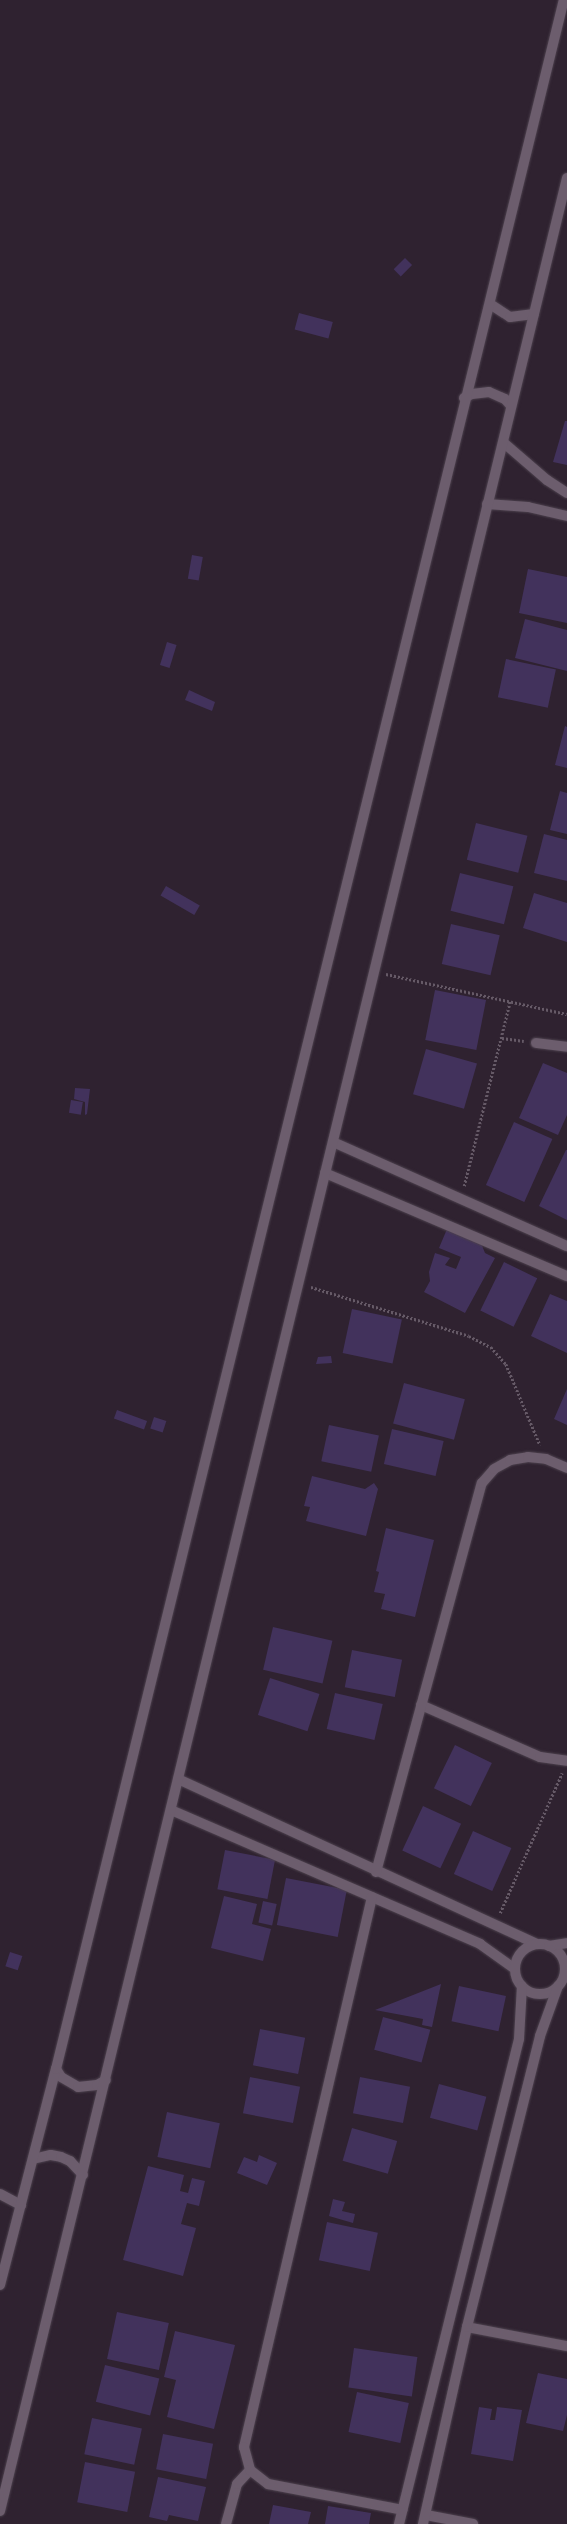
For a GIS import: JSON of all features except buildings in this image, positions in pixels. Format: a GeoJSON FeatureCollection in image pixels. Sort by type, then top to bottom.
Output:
{"type":"FeatureCollection","features":[{"type":"Feature","properties":{"kind":"street"},"geometry":{"type":"LineString","coordinates":[[0,2285],[56,2069],[464,398],[490,304],[564,0]]}},
{"type":"Feature","properties":{"kind":"street"},"geometry":{"type":"LineString","coordinates":[[0,2511],[83,2175],[487,504],[504,443],[511,406],[567,178]]}},
{"type":"Feature","properties":{"kind":"street"},"geometry":{"type":"LineString","coordinates":[[490,304],[510,317],[526,317],[534,314]]}},
{"type":"Feature","properties":{"kind":"street"},"geometry":{"type":"LineString","coordinates":[[464,398],[481,392],[489,392],[505,399],[511,406]]}},
{"type":"Feature","properties":{"kind":"street"},"geometry":{"type":"LineString","coordinates":[[504,443],[547,480],[567,493]]}},
{"type":"Feature","properties":{"kind":"street"},"geometry":{"type":"LineString","coordinates":[[487,504],[528,507],[567,516]]}},
{"type":"Feature","properties":{"kind":"street"},"geometry":{"type":"LineString","coordinates":[[536,1043],[567,1048]]}},
{"type":"Feature","properties":{"kind":"street"},"geometry":{"type":"LineString","coordinates":[[333,1142],[460,1200],[567,1246]]}},
{"type":"Feature","properties":{"kind":"street"},"geometry":{"type":"LineString","coordinates":[[325,1173],[567,1276]]}},
{"type":"Feature","properties":{"kind":"street"},"geometry":{"type":"LineString","coordinates":[[376,1872],[482,1483],[494,1469],[510,1460],[528,1457],[546,1460],[567,1468]]}},
{"type":"Feature","properties":{"kind":"street"},"geometry":{"type":"LineString","coordinates":[[421,1705],[540,1757],[565,1765]]}},
{"type":"Feature","properties":{"kind":"street"},"geometry":{"type":"LineString","coordinates":[[178,1779],[376,1872],[536,1944],[549,1946],[567,1943]]}},
{"type":"Feature","properties":{"kind":"street"},"geometry":{"type":"LineString","coordinates":[[171,1810],[480,1944],[515,1969],[522,1986],[519,2039],[400,2524]]}},
{"type":"Feature","properties":{"kind":"street"},"geometry":{"type":"LineString","coordinates":[[372,1897],[244,2447],[250,2470],[268,2484],[403,2510]]}},
{"type":"Feature","properties":{"kind":"street"},"geometry":{"type":"LineString","coordinates":[[515,1969],[519,1956],[529,1946],[536,1944]]}},
{"type":"Feature","properties":{"kind":"street"},"geometry":{"type":"LineString","coordinates":[[473,2524],[424,2519],[467,2327],[540,2036],[558,1986],[566,1973],[562,1957],[549,1946]]}},
{"type":"Feature","properties":{"kind":"street"},"geometry":{"type":"LineString","coordinates":[[522,1986],[536,1993],[544,1993],[558,1986]]}},
{"type":"Feature","properties":{"kind":"street"},"geometry":{"type":"LineString","coordinates":[[56,2069],[61,2077],[78,2086],[97,2085],[106,2080]]}},
{"type":"Feature","properties":{"kind":"street"},"geometry":{"type":"LineString","coordinates":[[33,2159],[51,2155],[61,2157],[70,2161],[83,2175]]}},
{"type":"Feature","properties":{"kind":"street"},"geometry":{"type":"LineString","coordinates":[[0,2194],[21,2205]]}},
{"type":"Feature","properties":{"kind":"street"},"geometry":{"type":"LineString","coordinates":[[467,2327],[567,2346]]}},
{"type":"Feature","properties":{"kind":"street"},"geometry":{"type":"LineString","coordinates":[[226,2524],[237,2484],[250,2470]]}},
{"type":"Feature","properties":{"kind":"path"},"geometry":{"type":"LineString","coordinates":[[374,972],[567,1014]]}},
{"type":"Feature","properties":{"kind":"path"},"geometry":{"type":"LineString","coordinates":[[460,1200],[510,1002]]}},
{"type":"Feature","properties":{"kind":"path"},"geometry":{"type":"LineString","coordinates":[[502,1038],[536,1043]]}},
{"type":"Feature","properties":{"kind":"path"},"geometry":{"type":"LineString","coordinates":[[299,1283],[469,1336],[491,1347],[506,1364],[546,1460]]}},
{"type":"Feature","properties":{"kind":"path"},"geometry":{"type":"LineString","coordinates":[[494,1926],[565,1765]]}}]}
